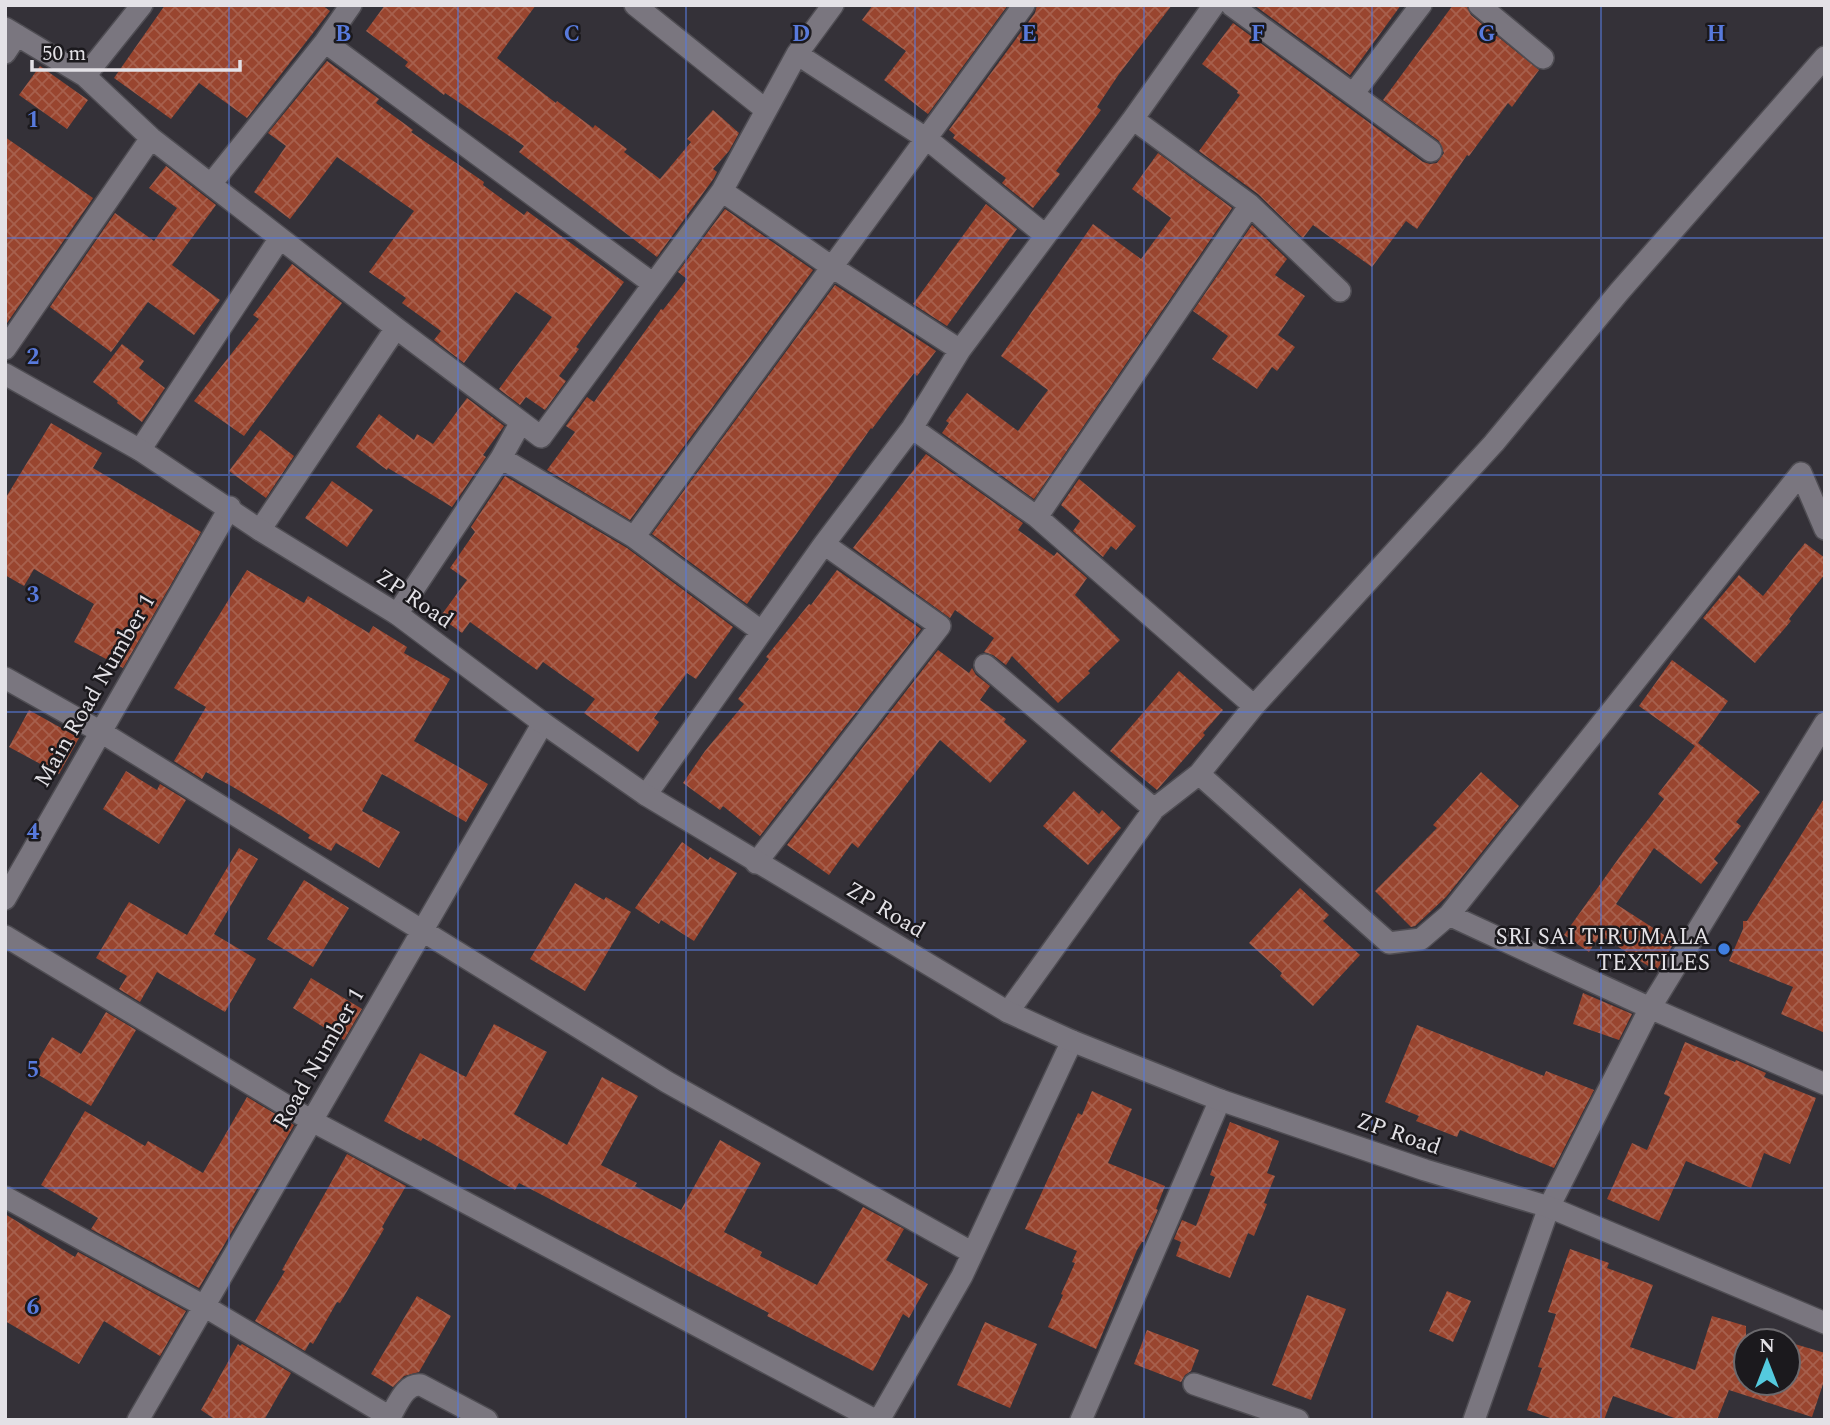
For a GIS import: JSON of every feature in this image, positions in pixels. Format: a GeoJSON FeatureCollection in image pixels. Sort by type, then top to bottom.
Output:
{"type":"FeatureCollection","features":[{"type":"Feature","properties":{"kind":"street"},"geometry":{"type":"LineString","coordinates":[[85,76],[142,5]]}},
{"type":"Feature","properties":{"kind":"street"},"geometry":{"type":"LineString","coordinates":[[211,184],[325,42],[351,5]]}},
{"type":"Feature","properties":{"kind":"street"},"geometry":{"type":"LineString","coordinates":[[635,5],[766,110]]}},
{"type":"Feature","properties":{"kind":"street"},"geometry":{"type":"LineString","coordinates":[[9,39],[85,76],[151,138],[541,437],[722,191],[797,54],[833,5]]}},
{"type":"Feature","properties":{"kind":"street"},"geometry":{"type":"LineString","coordinates":[[634,537],[1024,5]]}},
{"type":"Feature","properties":{"kind":"street"},"geometry":{"type":"LineString","coordinates":[[646,794],[824,544],[912,428],[960,350],[1133,119],[1214,5]]}},
{"type":"Feature","properties":{"kind":"street"},"geometry":{"type":"LineString","coordinates":[[1231,5],[1431,151]]}},
{"type":"Feature","properties":{"kind":"street"},"geometry":{"type":"LineString","coordinates":[[1353,94],[1421,5]]}},
{"type":"Feature","properties":{"kind":"street"},"geometry":{"type":"LineString","coordinates":[[1479,5],[1543,58]]}},
{"type":"Feature","properties":{"kind":"street"},"geometry":{"type":"LineString","coordinates":[[325,42],[652,283]]}},
{"type":"Feature","properties":{"kind":"street"},"geometry":{"type":"LineString","coordinates":[[797,54],[927,139],[1045,235]]}},
{"type":"Feature","properties":{"kind":"street"},"geometry":{"type":"LineString","coordinates":[[1008,1012],[1154,809],[1199,774],[1254,706],[1493,443],[1619,292],[1825,57]]}},
{"type":"Feature","properties":{"kind":"street"},"geometry":{"type":"LineString","coordinates":[[1133,119],[1250,205],[1340,292]]}},
{"type":"Feature","properties":{"kind":"street"},"geometry":{"type":"LineString","coordinates":[[5,349],[151,138]]}},
{"type":"Feature","properties":{"kind":"street"},"geometry":{"type":"LineString","coordinates":[[722,191],[960,350]]}},
{"type":"Feature","properties":{"kind":"street"},"geometry":{"type":"LineString","coordinates":[[1037,517],[1250,205]]}},
{"type":"Feature","properties":{"kind":"street"},"geometry":{"type":"LineString","coordinates":[[140,450],[280,238]]}},
{"type":"Feature","properties":{"kind":"street"},"geometry":{"type":"LineString","coordinates":[[260,530],[396,328]]}},
{"type":"Feature","properties":{"kind":"street","name":"ZP Road"},"geometry":{"type":"LineString","coordinates":[[5,374],[140,450],[260,530],[397,614],[543,723],[646,794],[756,863],[1008,1012],[1072,1041],[1220,1100],[1425,1170],[1549,1207],[1825,1323]]}},
{"type":"Feature","properties":{"kind":"street"},"geometry":{"type":"LineString","coordinates":[[397,614],[501,458],[521,422]]}},
{"type":"Feature","properties":{"kind":"street"},"geometry":{"type":"LineString","coordinates":[[912,428],[1037,517],[1254,706]]}},
{"type":"Feature","properties":{"kind":"street"},"geometry":{"type":"LineString","coordinates":[[501,458],[634,537],[761,631]]}},
{"type":"Feature","properties":{"kind":"street"},"geometry":{"type":"LineString","coordinates":[[1199,774],[1389,943],[1421,939],[1449,915],[1801,473],[1825,529]]}},
{"type":"Feature","properties":{"kind":"street","name":"Main Road Number 1"},"geometry":{"type":"LineString","coordinates":[[5,899],[230,508]]}},
{"type":"Feature","properties":{"kind":"street"},"geometry":{"type":"LineString","coordinates":[[756,863],[940,626],[824,544]]}},
{"type":"Feature","properties":{"kind":"street"},"geometry":{"type":"LineString","coordinates":[[985,665],[1154,809]]}},
{"type":"Feature","properties":{"kind":"street"},"geometry":{"type":"LineString","coordinates":[[5,678],[101,732],[667,1082],[971,1252]]}},
{"type":"Feature","properties":{"kind":"street","name":"Road Number 1"},"geometry":{"type":"LineString","coordinates":[[138,1420],[543,723]]}},
{"type":"Feature","properties":{"kind":"street"},"geometry":{"type":"LineString","coordinates":[[1475,1420],[1549,1207],[1650,1008],[1825,723]]}},
{"type":"Feature","properties":{"kind":"street"},"geometry":{"type":"LineString","coordinates":[[1449,915],[1650,1008],[1825,1084]]}},
{"type":"Feature","properties":{"kind":"street"},"geometry":{"type":"LineString","coordinates":[[5,936],[312,1121],[877,1420],[962,1276],[1072,1041]]}},
{"type":"Feature","properties":{"kind":"street"},"geometry":{"type":"LineString","coordinates":[[1081,1420],[1220,1100]]}},
{"type":"Feature","properties":{"kind":"street"},"geometry":{"type":"LineString","coordinates":[[5,1197],[204,1306],[389,1419],[408,1387],[415,1384],[487,1420]]}},
{"type":"Feature","properties":{"kind":"street"},"geometry":{"type":"LineString","coordinates":[[1194,1384],[1298,1420]]}},
{"type":"Feature","properties":{"kind":"building"},"geometry":{"type":"Polygon","coordinates":[[[165,5],[322,5],[330,11],[247,118],[199,83],[171,119],[114,78],[165,5]]]}},
{"type":"Feature","properties":{"kind":"building"},"geometry":{"type":"Polygon","coordinates":[[[385,5],[536,5],[497,58],[556,103],[557,101],[593,128],[595,125],[627,149],[624,152],[660,179],[691,142],[687,139],[713,110],[739,133],[729,151],[713,169],[717,172],[714,178],[657,257],[519,152],[524,146],[445,93],[444,95],[405,66],[408,62],[366,31],[385,5]]]}},
{"type":"Feature","properties":{"kind":"building"},"geometry":{"type":"Polygon","coordinates":[[[873,5],[1008,5],[928,114],[884,80],[906,51],[862,20],[873,5]]]}},
{"type":"Feature","properties":{"kind":"building"},"geometry":{"type":"Polygon","coordinates":[[[1037,5],[1172,5],[1119,74],[1097,107],[1101,110],[1056,171],[1060,174],[1033,208],[1002,183],[1006,178],[953,138],[955,135],[949,130],[1035,13],[1037,5]]]}},
{"type":"Feature","properties":{"kind":"building"},"geometry":{"type":"Polygon","coordinates":[[[1254,5],[1401,5],[1350,75],[1254,5]]]}},
{"type":"Feature","properties":{"kind":"building"},"geometry":{"type":"Polygon","coordinates":[[[1453,5],[1466,5],[1471,15],[1539,70],[1512,107],[1508,103],[1469,156],[1467,155],[1417,229],[1406,221],[1372,267],[1313,225],[1303,238],[1258,194],[1199,151],[1240,95],[1202,64],[1233,23],[1423,162],[1437,163],[1444,153],[1439,141],[1383,100],[1453,5]]]}},
{"type":"Feature","properties":{"kind":"building"},"geometry":{"type":"Polygon","coordinates":[[[327,61],[379,99],[376,103],[413,130],[411,132],[484,182],[483,185],[524,215],[527,211],[624,282],[576,347],[579,349],[559,376],[566,381],[545,410],[526,397],[520,405],[499,389],[552,317],[516,292],[464,363],[434,340],[441,331],[402,303],[406,298],[369,272],[414,211],[337,157],[290,219],[254,192],[286,146],[268,133],[327,61]]]}},
{"type":"Feature","properties":{"kind":"building"},"geometry":{"type":"Polygon","coordinates":[[[40,66],[88,100],[67,129],[19,95],[40,66]]]}},
{"type":"Feature","properties":{"kind":"building"},"geometry":{"type":"Polygon","coordinates":[[[5,137],[93,198],[5,326],[5,137]]]}},
{"type":"Feature","properties":{"kind":"building"},"geometry":{"type":"Polygon","coordinates":[[[1158,153],[1232,208],[1034,499],[942,433],[949,423],[946,421],[967,393],[1018,431],[1048,390],[1001,356],[1093,224],[1141,259],[1171,218],[1132,189],[1158,153]]]}},
{"type":"Feature","properties":{"kind":"building"},"geometry":{"type":"Polygon","coordinates":[[[166,166],[216,205],[172,265],[220,300],[194,335],[148,302],[111,352],[50,307],[115,213],[154,241],[177,208],[149,188],[166,166]]]}},
{"type":"Feature","properties":{"kind":"building"},"geometry":{"type":"Polygon","coordinates":[[[986,204],[1017,229],[947,326],[913,304],[986,204]]]}},
{"type":"Feature","properties":{"kind":"building"},"geometry":{"type":"Polygon","coordinates":[[[725,209],[813,270],[630,520],[547,470],[575,432],[566,426],[587,397],[594,402],[661,309],[663,310],[687,279],[678,272],[725,209]]]}},
{"type":"Feature","properties":{"kind":"building"},"geometry":{"type":"Polygon","coordinates":[[[1252,225],[1287,259],[1275,275],[1305,296],[1278,335],[1295,347],[1277,371],[1272,367],[1257,389],[1212,359],[1228,336],[1193,311],[1252,225]]]}},
{"type":"Feature","properties":{"kind":"building"},"geometry":{"type":"Polygon","coordinates":[[[292,264],[342,303],[244,436],[194,401],[259,319],[253,315],[292,264]]]}},
{"type":"Feature","properties":{"kind":"building"},"geometry":{"type":"Polygon","coordinates":[[[835,285],[936,351],[917,376],[914,373],[871,428],[747,604],[652,534],[835,285]]]}},
{"type":"Feature","properties":{"kind":"building"},"geometry":{"type":"Polygon","coordinates":[[[122,344],[144,361],[139,368],[165,388],[142,422],[93,382],[122,344]]]}},
{"type":"Feature","properties":{"kind":"building"},"geometry":{"type":"Polygon","coordinates":[[[467,398],[504,426],[452,507],[388,468],[387,470],[356,447],[379,414],[414,440],[417,434],[433,444],[467,398]]]}},
{"type":"Feature","properties":{"kind":"building"},"geometry":{"type":"Polygon","coordinates":[[[51,423],[102,453],[93,468],[201,532],[123,668],[74,642],[94,604],[34,569],[24,586],[5,575],[5,499],[51,423]]]}},
{"type":"Feature","properties":{"kind":"building"},"geometry":{"type":"Polygon","coordinates":[[[260,430],[294,456],[266,498],[229,471],[260,430]]]}},
{"type":"Feature","properties":{"kind":"building"},"geometry":{"type":"Polygon","coordinates":[[[926,454],[1023,523],[1018,530],[1054,556],[1057,552],[1087,578],[1075,595],[1120,640],[1058,703],[1012,656],[1006,665],[984,652],[994,638],[955,610],[950,618],[853,548],[926,454]]]}},
{"type":"Feature","properties":{"kind":"building"},"geometry":{"type":"Polygon","coordinates":[[[505,476],[627,548],[733,627],[696,679],[687,673],[654,718],[659,722],[638,752],[584,713],[595,699],[543,662],[537,670],[470,622],[462,633],[440,617],[467,580],[450,568],[475,532],[471,527],[505,476]]]}},
{"type":"Feature","properties":{"kind":"building"},"geometry":{"type":"Polygon","coordinates":[[[1079,479],[1136,526],[1116,550],[1111,546],[1103,557],[1073,531],[1080,521],[1061,505],[1079,479]]]}},
{"type":"Feature","properties":{"kind":"building"},"geometry":{"type":"Polygon","coordinates":[[[332,481],[373,510],[347,547],[305,518],[332,481]]]}},
{"type":"Feature","properties":{"kind":"building"},"geometry":{"type":"Polygon","coordinates":[[[1805,543],[1825,558],[1825,574],[1789,619],[1791,621],[1755,663],[1703,618],[1739,575],[1763,596],[1805,543]]]}},
{"type":"Feature","properties":{"kind":"building"},"geometry":{"type":"Polygon","coordinates":[[[247,570],[304,603],[308,596],[369,633],[373,626],[407,647],[404,653],[450,679],[414,741],[488,784],[466,822],[382,774],[362,811],[400,832],[379,868],[336,843],[331,851],[308,838],[310,835],[283,817],[233,787],[206,772],[202,779],[174,761],[206,707],[174,688],[247,570]]]}},
{"type":"Feature","properties":{"kind":"building"},"geometry":{"type":"Polygon","coordinates":[[[837,570],[921,629],[760,836],[723,806],[720,810],[683,783],[705,751],[744,704],[738,699],[769,659],[766,657],[837,570]]]}},
{"type":"Feature","properties":{"kind":"building"},"geometry":{"type":"Polygon","coordinates":[[[938,650],[969,673],[972,668],[976,675],[990,686],[980,700],[1006,719],[1004,722],[1027,741],[990,783],[940,740],[858,848],[852,843],[829,875],[787,845],[938,650]]]}},
{"type":"Feature","properties":{"kind":"building"},"geometry":{"type":"Polygon","coordinates":[[[1672,660],[1728,701],[1698,743],[1760,792],[1736,822],[1741,826],[1714,859],[1718,863],[1701,884],[1654,848],[1616,904],[1675,942],[1656,971],[1600,935],[1589,952],[1564,935],[1664,799],[1658,794],[1695,746],[1639,706],[1672,660]]]}},
{"type":"Feature","properties":{"kind":"building"},"geometry":{"type":"Polygon","coordinates":[[[1179,671],[1223,710],[1157,790],[1110,751],[1179,671]]]}},
{"type":"Feature","properties":{"kind":"building"},"geometry":{"type":"Polygon","coordinates":[[[29,710],[79,738],[59,774],[9,747],[29,710]]]}},
{"type":"Feature","properties":{"kind":"building"},"geometry":{"type":"Polygon","coordinates":[[[126,771],[157,790],[160,784],[186,800],[159,844],[103,809],[126,771]]]}},
{"type":"Feature","properties":{"kind":"building"},"geometry":{"type":"Polygon","coordinates":[[[1481,772],[1519,806],[1446,897],[1411,927],[1375,891],[1437,828],[1433,825],[1481,772]]]}},
{"type":"Feature","properties":{"kind":"building"},"geometry":{"type":"Polygon","coordinates":[[[1074,791],[1099,814],[1102,810],[1121,828],[1088,865],[1043,826],[1074,791]]]}},
{"type":"Feature","properties":{"kind":"building"},"geometry":{"type":"Polygon","coordinates":[[[1825,797],[1825,1033],[1781,1014],[1793,987],[1729,961],[1743,929],[1743,921],[1747,921],[1825,797]]]}},
{"type":"Feature","properties":{"kind":"building"},"geometry":{"type":"Polygon","coordinates":[[[682,842],[708,860],[710,857],[737,873],[694,941],[661,920],[659,924],[635,908],[682,842]]]}},
{"type":"Feature","properties":{"kind":"building"},"geometry":{"type":"Polygon","coordinates":[[[239,848],[258,859],[214,934],[256,959],[225,1012],[157,972],[140,1002],[119,989],[127,976],[96,958],[129,902],[187,935],[239,848]]]}},
{"type":"Feature","properties":{"kind":"building"},"geometry":{"type":"Polygon","coordinates":[[[304,880],[349,908],[313,967],[267,939],[304,880]]]}},
{"type":"Feature","properties":{"kind":"building"},"geometry":{"type":"Polygon","coordinates":[[[575,883],[631,912],[585,991],[530,959],[575,883]]]}},
{"type":"Feature","properties":{"kind":"building"},"geometry":{"type":"Polygon","coordinates":[[[1300,888],[1329,915],[1323,921],[1360,955],[1313,1006],[1249,943],[1300,888]]]}},
{"type":"Feature","properties":{"kind":"building"},"geometry":{"type":"Polygon","coordinates":[[[311,978],[362,1009],[344,1040],[293,1008],[311,978]]]}},
{"type":"Feature","properties":{"kind":"building"},"geometry":{"type":"Polygon","coordinates":[[[1583,993],[1632,1014],[1619,1040],[1573,1024],[1583,993]]]}},
{"type":"Feature","properties":{"kind":"building"},"geometry":{"type":"Polygon","coordinates":[[[106,1012],[136,1030],[91,1106],[32,1071],[52,1037],[81,1054],[106,1012]]]}},
{"type":"Feature","properties":{"kind":"building"},"geometry":{"type":"Polygon","coordinates":[[[494,1024],[547,1052],[514,1114],[567,1145],[602,1077],[638,1096],[601,1165],[681,1210],[720,1140],[761,1163],[724,1232],[762,1252],[760,1256],[817,1285],[863,1207],[904,1229],[886,1260],[928,1284],[909,1318],[903,1314],[873,1371],[767,1316],[769,1313],[519,1183],[515,1190],[423,1138],[421,1141],[384,1121],[420,1053],[466,1077],[494,1024]]]}},
{"type":"Feature","properties":{"kind":"building"},"geometry":{"type":"Polygon","coordinates":[[[1417,1025],[1544,1076],[1546,1071],[1594,1090],[1554,1168],[1460,1130],[1457,1137],[1416,1121],[1419,1116],[1385,1102],[1417,1025]]]}},
{"type":"Feature","properties":{"kind":"building"},"geometry":{"type":"Polygon","coordinates":[[[1685,1042],[1735,1062],[1736,1060],[1766,1073],[1764,1077],[1816,1098],[1790,1164],[1764,1153],[1751,1188],[1686,1161],[1659,1221],[1607,1199],[1632,1143],[1647,1150],[1670,1097],[1664,1094],[1685,1042]]]}},
{"type":"Feature","properties":{"kind":"building"},"geometry":{"type":"Polygon","coordinates":[[[1092,1091],[1132,1109],[1108,1163],[1165,1186],[1156,1209],[1158,1210],[1144,1242],[1137,1250],[1096,1349],[1048,1327],[1063,1295],[1061,1294],[1075,1263],[1072,1262],[1077,1251],[1025,1229],[1078,1113],[1082,1115],[1092,1091]]]}},
{"type":"Feature","properties":{"kind":"building"},"geometry":{"type":"Polygon","coordinates":[[[247,1097],[294,1125],[199,1288],[91,1229],[98,1218],[41,1185],[85,1111],[145,1146],[148,1141],[203,1173],[247,1097]]]}},
{"type":"Feature","properties":{"kind":"building"},"geometry":{"type":"Polygon","coordinates":[[[1230,1122],[1279,1141],[1267,1173],[1275,1176],[1264,1203],[1267,1204],[1254,1236],[1248,1233],[1230,1278],[1176,1256],[1181,1242],[1174,1239],[1182,1220],[1196,1226],[1215,1177],[1210,1175],[1230,1122]]]}},
{"type":"Feature","properties":{"kind":"building"},"geometry":{"type":"Polygon","coordinates":[[[347,1154],[406,1186],[340,1303],[337,1302],[313,1344],[310,1342],[305,1351],[255,1321],[285,1271],[282,1270],[347,1154]]]}},
{"type":"Feature","properties":{"kind":"building"},"geometry":{"type":"Polygon","coordinates":[[[5,1214],[75,1257],[78,1252],[186,1311],[160,1356],[104,1321],[79,1364],[5,1321],[5,1214]]]}},
{"type":"Feature","properties":{"kind":"building"},"geometry":{"type":"Polygon","coordinates":[[[1570,1249],[1609,1263],[1607,1268],[1653,1285],[1630,1347],[1695,1370],[1712,1316],[1746,1326],[1732,1327],[1732,1391],[1729,1390],[1717,1420],[1680,1420],[1613,1396],[1604,1420],[1556,1420],[1527,1410],[1542,1368],[1538,1367],[1556,1314],[1548,1312],[1570,1249]]]}},
{"type":"Feature","properties":{"kind":"building"},"geometry":{"type":"Polygon","coordinates":[[[1447,1291],[1471,1301],[1453,1342],[1429,1331],[1447,1291]]]}},
{"type":"Feature","properties":{"kind":"building"},"geometry":{"type":"Polygon","coordinates":[[[1307,1295],[1346,1309],[1311,1400],[1272,1385],[1307,1295]]]}},
{"type":"Feature","properties":{"kind":"building"},"geometry":{"type":"Polygon","coordinates":[[[417,1296],[451,1316],[419,1372],[404,1376],[393,1387],[371,1374],[417,1296]]]}},
{"type":"Feature","properties":{"kind":"building"},"geometry":{"type":"Polygon","coordinates":[[[985,1322],[1037,1344],[1010,1408],[957,1385],[985,1322]]]}},
{"type":"Feature","properties":{"kind":"building"},"geometry":{"type":"Polygon","coordinates":[[[1147,1330],[1199,1350],[1191,1371],[1181,1382],[1134,1364],[1147,1330]]]}},
{"type":"Feature","properties":{"kind":"building"},"geometry":{"type":"Polygon","coordinates":[[[238,1344],[291,1373],[264,1420],[216,1420],[201,1410],[238,1344]]]}},
{"type":"Feature","properties":{"kind":"building"},"geometry":{"type":"Polygon","coordinates":[[[1802,1346],[1825,1353],[1825,1378],[1812,1417],[1751,1397],[1802,1397],[1802,1346]]]}},
{"type":"Feature","properties":{"kind":"place","name":"SRI SAI TIRUMALA TEXTILES"},"geometry":{"type":"Point","coordinates":[1724,949]}}]}
